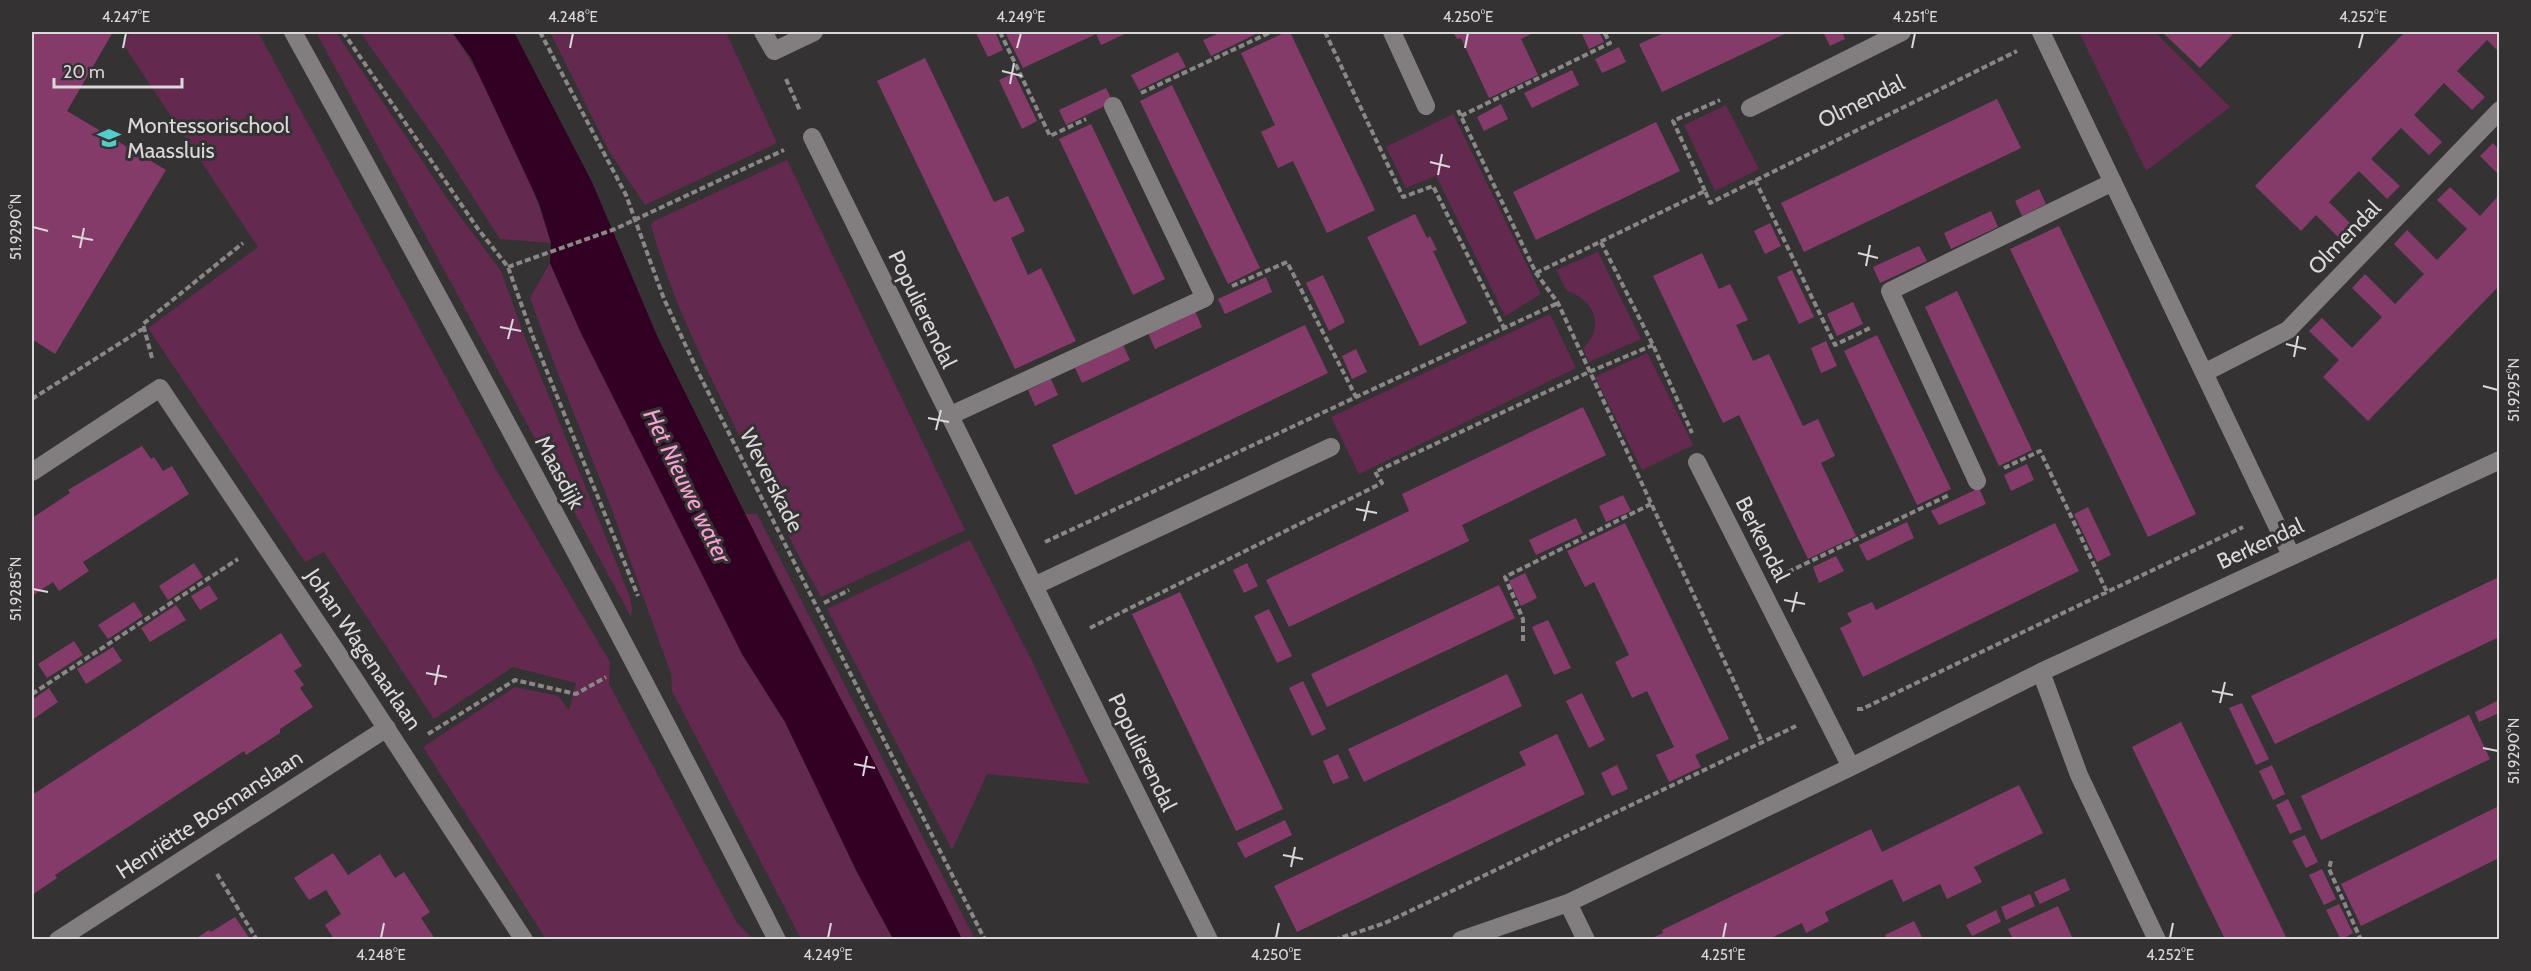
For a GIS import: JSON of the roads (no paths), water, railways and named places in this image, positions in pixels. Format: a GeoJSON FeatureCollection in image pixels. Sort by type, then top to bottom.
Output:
{"type":"FeatureCollection","features":[{"type":"Feature","properties":{"kind":"street","name":"Maasdijk"},"geometry":{"type":"LineString","coordinates":[[293,32],[439,296],[634,660],[777,939]]}},
{"type":"Feature","properties":{"kind":"street"},"geometry":{"type":"LineString","coordinates":[[763,32],[774,51],[814,32]]}},
{"type":"Feature","properties":{"kind":"street"},"geometry":{"type":"LineString","coordinates":[[1392,32],[1426,106]]}},
{"type":"Feature","properties":{"kind":"street","name":"Olmendal"},"geometry":{"type":"LineString","coordinates":[[1750,108],[1902,32]]}},
{"type":"Feature","properties":{"kind":"street"},"geometry":{"type":"LineString","coordinates":[[2043,35],[2290,555]]}},
{"type":"Feature","properties":{"kind":"street"},"geometry":{"type":"LineString","coordinates":[[949,416],[1204,298],[1113,106]]}},
{"type":"Feature","properties":{"kind":"street","name":"Olmendal"},"geometry":{"type":"LineString","coordinates":[[2204,373],[2288,330],[2499,110]]}},
{"type":"Feature","properties":{"kind":"street","name":"Populierendal"},"geometry":{"type":"LineString","coordinates":[[812,137],[1209,939]]}},
{"type":"Feature","properties":{"kind":"street"},"geometry":{"type":"LineString","coordinates":[[1977,481],[1890,291],[2113,182]]}},
{"type":"Feature","properties":{"kind":"street","name":"Johan Wagenaarlaan"},"geometry":{"type":"LineString","coordinates":[[32,472],[159,388],[402,750],[524,939]]}},
{"type":"Feature","properties":{"kind":"street"},"geometry":{"type":"LineString","coordinates":[[1034,586],[1331,447]]}},
{"type":"Feature","properties":{"kind":"street","name":"Berkendal"},"geometry":{"type":"LineString","coordinates":[[1568,903],[1851,767],[2041,672],[2499,460]]}},
{"type":"Feature","properties":{"kind":"street","name":"Berkendal"},"geometry":{"type":"LineString","coordinates":[[1697,462],[1851,767]]}},
{"type":"Feature","properties":{"kind":"street"},"geometry":{"type":"LineString","coordinates":[[2041,672],[2079,775],[2157,939]]}},
{"type":"Feature","properties":{"kind":"street","name":"Henriëtte Bosmanslaan"},"geometry":{"type":"LineString","coordinates":[[58,939],[387,728]]}},
{"type":"Feature","properties":{"kind":"street"},"geometry":{"type":"LineString","coordinates":[[1461,939],[1568,903],[1586,939]]}},
{"type":"Feature","properties":{"kind":"water","name":"Het Nieuwe water"},"geometry":{"type":"Polygon","coordinates":[[[452,32],[514,32],[592,182],[658,338],[779,582],[875,764],[962,939],[893,939],[857,872],[785,722],[742,654],[580,331],[550,263],[551,243],[539,203],[471,58],[452,32]]]}},
{"type":"Feature","properties":{"kind":"place","name":"Montessorischool Maassluis"},"geometry":{"type":"Point","coordinates":[109,138]}}]}
